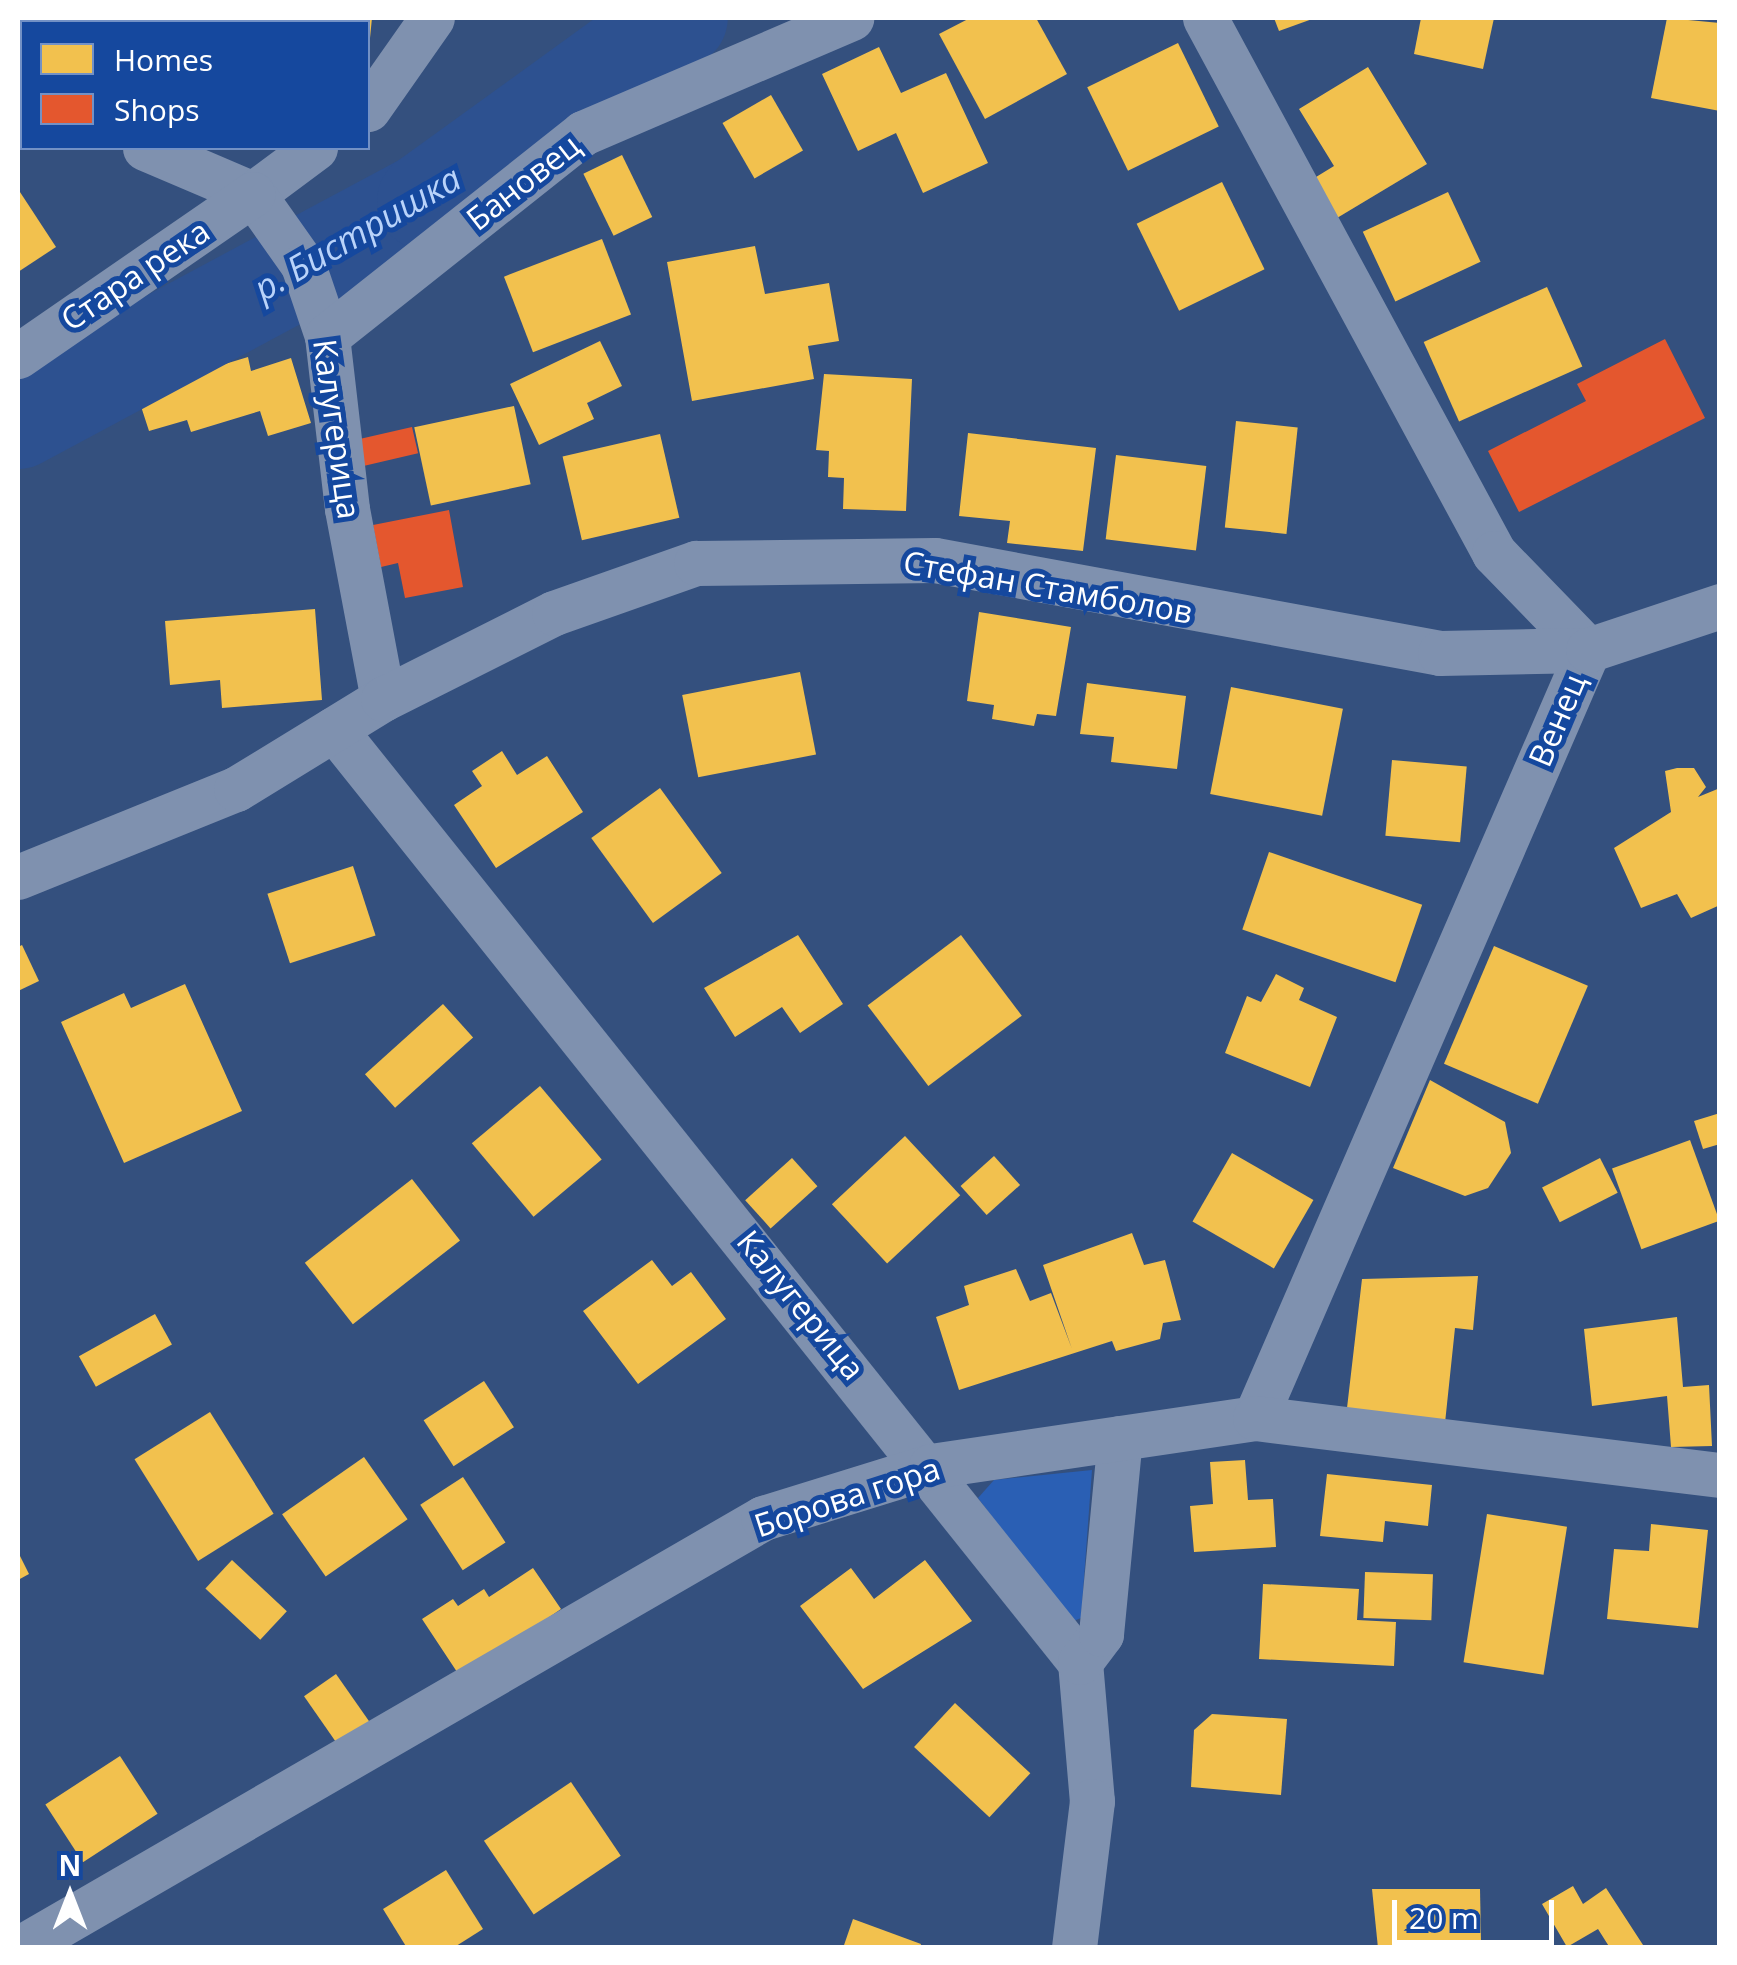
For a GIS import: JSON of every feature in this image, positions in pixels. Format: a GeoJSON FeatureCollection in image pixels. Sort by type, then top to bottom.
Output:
{"type":"FeatureCollection","features":[{"type":"Feature","properties":{"kind":"street"},"geometry":{"type":"LineString","coordinates":[[370,106],[432,18]]}},
{"type":"Feature","properties":{"kind":"street","name":"Бановец"},"geometry":{"type":"LineString","coordinates":[[326,334],[583,134],[851,18]]}},
{"type":"Feature","properties":{"kind":"street","name":"Венец"},"geometry":{"type":"LineString","coordinates":[[1204,18],[1494,553],[1588,650],[1255,1418]]}},
{"type":"Feature","properties":{"kind":"street"},"geometry":{"type":"LineString","coordinates":[[150,150],[252,194],[313,150]]}},
{"type":"Feature","properties":{"kind":"street","name":"Калугерица"},"geometry":{"type":"LineString","coordinates":[[252,194],[303,265],[326,334],[346,510],[383,699]]}},
{"type":"Feature","properties":{"kind":"street","name":"Стара река"},"geometry":{"type":"LineString","coordinates":[[18,356],[252,194]]}},
{"type":"Feature","properties":{"kind":"street","name":"Стефан Стамболов"},"geometry":{"type":"LineString","coordinates":[[18,877],[236,789],[383,699],[554,613],[696,563],[828,555],[935,560],[1440,653],[1588,650],[1720,606]]}},
{"type":"Feature","properties":{"kind":"street","name":"Калугерица"},"geometry":{"type":"LineString","coordinates":[[334,729],[931,1466],[1080,1662]]}},
{"type":"Feature","properties":{"kind":"street","name":"Борова гора"},"geometry":{"type":"LineString","coordinates":[[20,1948],[763,1518],[931,1466],[1255,1418],[1720,1475]]}},
{"type":"Feature","properties":{"kind":"street"},"geometry":{"type":"LineString","coordinates":[[1074,1948],[1092,1801],[1080,1662],[1101,1634],[1120,1438]]}},
{"type":"Feature","properties":{"kind":"shaded area"},"geometry":{"type":"Polygon","coordinates":[[[1092,1470],[1081,1618],[1071,1622],[978,1498],[994,1480],[1092,1470]]]}},
{"type":"Feature","properties":{"kind":"building: Homes"},"geometry":{"type":"Polygon","coordinates":[[[286,18],[372,18],[370,38],[370,20],[286,18]]]}},
{"type":"Feature","properties":{"kind":"building: Homes"},"geometry":{"type":"Polygon","coordinates":[[[970,18],[1036,18],[1067,74],[985,119],[939,34],[970,18]]]}},
{"type":"Feature","properties":{"kind":"building: Homes"},"geometry":{"type":"Polygon","coordinates":[[[1274,18],[1315,18],[1279,31],[1274,18]]]}},
{"type":"Feature","properties":{"kind":"building: Homes"},"geometry":{"type":"Polygon","coordinates":[[[1421,18],[1494,18],[1483,69],[1414,54],[1421,18]]]}},
{"type":"Feature","properties":{"kind":"building: Homes"},"geometry":{"type":"Polygon","coordinates":[[[1667,18],[1720,23],[1720,111],[1651,98],[1667,18]]]}},
{"type":"Feature","properties":{"kind":"building: Homes"},"geometry":{"type":"Polygon","coordinates":[[[1178,43],[1219,127],[1128,171],[1087,87],[1178,43]]]}},
{"type":"Feature","properties":{"kind":"building: Homes"},"geometry":{"type":"Polygon","coordinates":[[[879,47],[901,93],[946,73],[988,163],[923,193],[896,133],[858,151],[822,74],[879,47]]]}},
{"type":"Feature","properties":{"kind":"building: Homes"},"geometry":{"type":"Polygon","coordinates":[[[1368,67],[1427,164],[1327,224],[1303,185],[1334,166],[1299,109],[1368,67]]]}},
{"type":"Feature","properties":{"kind":"building: Homes"},"geometry":{"type":"Polygon","coordinates":[[[771,95],[803,150],[755,178],[723,123],[771,95]]]}},
{"type":"Feature","properties":{"kind":"building: Homes"},"geometry":{"type":"Polygon","coordinates":[[[622,155],[652,217],[614,236],[583,174],[622,155]]]}},
{"type":"Feature","properties":{"kind":"building: Homes"},"geometry":{"type":"Polygon","coordinates":[[[1222,182],[1265,269],[1179,311],[1137,224],[1222,182]]]}},
{"type":"Feature","properties":{"kind":"building: Homes"},"geometry":{"type":"Polygon","coordinates":[[[18,189],[56,247],[18,272],[18,189]]]}},
{"type":"Feature","properties":{"kind":"building: Homes"},"geometry":{"type":"Polygon","coordinates":[[[1448,192],[1481,262],[1395,302],[1363,232],[1448,192]]]}},
{"type":"Feature","properties":{"kind":"building: Homes"},"geometry":{"type":"Polygon","coordinates":[[[602,239],[631,315],[533,352],[504,277],[602,239]]]}},
{"type":"Feature","properties":{"kind":"building: Homes"},"geometry":{"type":"Polygon","coordinates":[[[755,246],[765,294],[829,283],[839,341],[808,346],[814,379],[692,401],[667,262],[755,246]]]}},
{"type":"Feature","properties":{"kind":"building: Homes"},"geometry":{"type":"Polygon","coordinates":[[[1547,287],[1582,366],[1459,421],[1424,342],[1547,287]]]}},
{"type":"Feature","properties":{"kind":"building: Homes"},"geometry":{"type":"Polygon","coordinates":[[[600,341],[622,386],[587,403],[594,419],[539,445],[510,384],[600,341]]]}},
{"type":"Feature","properties":{"kind":"building: Homes"},"geometry":{"type":"Polygon","coordinates":[[[248,357],[251,371],[291,358],[311,423],[268,436],[260,411],[191,432],[187,420],[149,431],[136,391],[248,357]]]}},
{"type":"Feature","properties":{"kind":"building: Homes"},"geometry":{"type":"Polygon","coordinates":[[[824,374],[912,379],[906,511],[843,509],[844,478],[828,477],[829,451],[816,450],[824,374]]]}},
{"type":"Feature","properties":{"kind":"building: Homes"},"geometry":{"type":"Polygon","coordinates":[[[514,406],[531,484],[431,505],[414,427],[514,406]]]}},
{"type":"Feature","properties":{"kind":"building: Homes"},"geometry":{"type":"Polygon","coordinates":[[[1236,421],[1298,427],[1286,534],[1225,527],[1236,421]]]}},
{"type":"Feature","properties":{"kind":"building: Homes"},"geometry":{"type":"Polygon","coordinates":[[[968,433],[1096,448],[1083,551],[1007,543],[1010,521],[959,516],[968,433]]]}},
{"type":"Feature","properties":{"kind":"building: Homes"},"geometry":{"type":"Polygon","coordinates":[[[660,434],[679,518],[582,540],[563,456],[660,434]]]}},
{"type":"Feature","properties":{"kind":"building: Homes"},"geometry":{"type":"Polygon","coordinates":[[[1116,455],[1206,466],[1196,550],[1106,539],[1116,455]]]}},
{"type":"Feature","properties":{"kind":"building: Homes"},"geometry":{"type":"Polygon","coordinates":[[[315,609],[322,700],[222,708],[220,680],[170,685],[165,621],[315,609]]]}},
{"type":"Feature","properties":{"kind":"building: Homes"},"geometry":{"type":"Polygon","coordinates":[[[979,612],[1071,627],[1056,716],[1037,714],[1034,726],[992,719],[994,705],[967,701],[979,612]]]}},
{"type":"Feature","properties":{"kind":"building: Homes"},"geometry":{"type":"Polygon","coordinates":[[[800,672],[816,754],[698,777],[682,695],[800,672]]]}},
{"type":"Feature","properties":{"kind":"building: Homes"},"geometry":{"type":"Polygon","coordinates":[[[1087,683],[1186,696],[1177,769],[1111,762],[1114,737],[1080,734],[1087,683]]]}},
{"type":"Feature","properties":{"kind":"building: Homes"},"geometry":{"type":"Polygon","coordinates":[[[1231,687],[1343,709],[1322,816],[1210,794],[1231,687]]]}},
{"type":"Feature","properties":{"kind":"building: Homes"},"geometry":{"type":"Polygon","coordinates":[[[502,751],[517,775],[547,756],[583,812],[496,868],[454,805],[482,786],[472,771],[502,751]]]}},
{"type":"Feature","properties":{"kind":"building: Homes"},"geometry":{"type":"Polygon","coordinates":[[[1392,760],[1467,767],[1460,842],[1385,836],[1392,760]]]}},
{"type":"Feature","properties":{"kind":"building: Homes"},"geometry":{"type":"Polygon","coordinates":[[[1694,768],[1706,787],[1698,797],[1720,788],[1720,905],[1691,918],[1677,894],[1641,908],[1614,848],[1671,812],[1665,771],[1694,768]]]}},
{"type":"Feature","properties":{"kind":"building: Homes"},"geometry":{"type":"Polygon","coordinates":[[[660,788],[722,873],[653,923],[591,838],[660,788]]]}},
{"type":"Feature","properties":{"kind":"building: Homes"},"geometry":{"type":"Polygon","coordinates":[[[1269,852],[1422,905],[1395,982],[1242,930],[1269,852]]]}},
{"type":"Feature","properties":{"kind":"building: Homes"},"geometry":{"type":"Polygon","coordinates":[[[353,866],[376,935],[290,963],[267,894],[353,866]]]}},
{"type":"Feature","properties":{"kind":"building: Homes"},"geometry":{"type":"Polygon","coordinates":[[[798,935],[843,1004],[800,1033],[782,1007],[735,1037],[704,988],[798,935]]]}},
{"type":"Feature","properties":{"kind":"building: Homes"},"geometry":{"type":"Polygon","coordinates":[[[961,935],[1022,1016],[928,1086],[868,1005],[961,935]]]}},
{"type":"Feature","properties":{"kind":"building: Homes"},"geometry":{"type":"Polygon","coordinates":[[[22,945],[39,981],[18,991],[18,947],[22,945]]]}},
{"type":"Feature","properties":{"kind":"building: Homes"},"geometry":{"type":"Polygon","coordinates":[[[1494,946],[1588,986],[1538,1104],[1444,1064],[1494,946]]]}},
{"type":"Feature","properties":{"kind":"building: Homes"},"geometry":{"type":"Polygon","coordinates":[[[1276,974],[1304,988],[1299,1000],[1337,1017],[1310,1087],[1225,1053],[1247,996],[1261,1002],[1276,974]]]}},
{"type":"Feature","properties":{"kind":"building: Homes"},"geometry":{"type":"Polygon","coordinates":[[[185,984],[242,1111],[124,1163],[61,1022],[124,993],[131,1008],[185,984]]]}},
{"type":"Feature","properties":{"kind":"building: Homes"},"geometry":{"type":"Polygon","coordinates":[[[443,1004],[473,1037],[395,1108],[365,1074],[443,1004]]]}},
{"type":"Feature","properties":{"kind":"building: Homes"},"geometry":{"type":"Polygon","coordinates":[[[1430,1080],[1505,1122],[1511,1153],[1488,1188],[1465,1196],[1393,1168],[1430,1080]]]}},
{"type":"Feature","properties":{"kind":"building: Homes"},"geometry":{"type":"Polygon","coordinates":[[[540,1086],[602,1160],[534,1217],[472,1143],[540,1086]]]}},
{"type":"Feature","properties":{"kind":"building: Homes"},"geometry":{"type":"Polygon","coordinates":[[[1720,1113],[1720,1144],[1703,1149],[1694,1121],[1720,1113]]]}},
{"type":"Feature","properties":{"kind":"building: Homes"},"geometry":{"type":"Polygon","coordinates":[[[905,1136],[960,1195],[887,1263],[832,1204],[905,1136]]]}},
{"type":"Feature","properties":{"kind":"building: Homes"},"geometry":{"type":"Polygon","coordinates":[[[1690,1140],[1719,1221],[1641,1249],[1612,1168],[1690,1140]]]}},
{"type":"Feature","properties":{"kind":"building: Homes"},"geometry":{"type":"Polygon","coordinates":[[[1232,1153],[1313,1200],[1274,1268],[1192,1221],[1232,1153]]]}},
{"type":"Feature","properties":{"kind":"building: Homes"},"geometry":{"type":"Polygon","coordinates":[[[994,1156],[1020,1185],[987,1215],[961,1186],[994,1156]]]}},
{"type":"Feature","properties":{"kind":"building: Homes"},"geometry":{"type":"Polygon","coordinates":[[[792,1158],[817,1186],[771,1228],[745,1200],[792,1158]]]}},
{"type":"Feature","properties":{"kind":"building: Homes"},"geometry":{"type":"Polygon","coordinates":[[[1600,1158],[1618,1193],[1560,1222],[1542,1188],[1600,1158]]]}},
{"type":"Feature","properties":{"kind":"building: Homes"},"geometry":{"type":"Polygon","coordinates":[[[412,1179],[460,1240],[353,1324],[305,1263],[412,1179]]]}},
{"type":"Feature","properties":{"kind":"building: Homes"},"geometry":{"type":"Polygon","coordinates":[[[1132,1233],[1144,1265],[1165,1260],[1181,1320],[1163,1323],[1160,1339],[1116,1351],[1112,1341],[959,1390],[936,1317],[969,1305],[964,1286],[1016,1269],[1030,1301],[1051,1293],[1072,1349],[1043,1265],[1132,1233]]]}},
{"type":"Feature","properties":{"kind":"building: Homes"},"geometry":{"type":"Polygon","coordinates":[[[652,1260],[672,1286],[691,1272],[726,1319],[638,1384],[583,1311],[652,1260]]]}},
{"type":"Feature","properties":{"kind":"building: Homes"},"geometry":{"type":"Polygon","coordinates":[[[1478,1276],[1473,1330],[1455,1328],[1445,1423],[1347,1408],[1362,1279],[1478,1276]]]}},
{"type":"Feature","properties":{"kind":"building: Homes"},"geometry":{"type":"Polygon","coordinates":[[[155,1314],[172,1345],[96,1387],[79,1356],[155,1314]]]}},
{"type":"Feature","properties":{"kind":"building: Homes"},"geometry":{"type":"Polygon","coordinates":[[[1677,1317],[1683,1387],[1709,1385],[1712,1446],[1671,1447],[1667,1396],[1592,1406],[1584,1329],[1677,1317]]]}},
{"type":"Feature","properties":{"kind":"building: Homes"},"geometry":{"type":"Polygon","coordinates":[[[484,1381],[514,1427],[454,1466],[424,1420],[484,1381]]]}},
{"type":"Feature","properties":{"kind":"building: Homes"},"geometry":{"type":"Polygon","coordinates":[[[210,1412],[274,1514],[198,1561],[135,1459],[210,1412]]]}},
{"type":"Feature","properties":{"kind":"building: Homes"},"geometry":{"type":"Polygon","coordinates":[[[364,1457],[408,1519],[326,1577],[282,1514],[364,1457]]]}},
{"type":"Feature","properties":{"kind":"building: Homes"},"geometry":{"type":"Polygon","coordinates":[[[1245,1460],[1248,1500],[1273,1499],[1276,1547],[1194,1552],[1190,1506],[1213,1504],[1210,1462],[1245,1460]]]}},
{"type":"Feature","properties":{"kind":"building: Homes"},"geometry":{"type":"Polygon","coordinates":[[[1327,1474],[1432,1485],[1428,1526],[1385,1521],[1383,1542],[1320,1536],[1327,1474]]]}},
{"type":"Feature","properties":{"kind":"building: Homes"},"geometry":{"type":"Polygon","coordinates":[[[463,1477],[505,1542],[463,1570],[420,1505],[463,1477]]]}},
{"type":"Feature","properties":{"kind":"building: Homes"},"geometry":{"type":"Polygon","coordinates":[[[1487,1514],[1567,1527],[1544,1675],[1464,1662],[1487,1514]]]}},
{"type":"Feature","properties":{"kind":"building: Homes"},"geometry":{"type":"Polygon","coordinates":[[[1651,1524],[1708,1530],[1698,1628],[1607,1619],[1614,1549],[1649,1551],[1651,1524]]]}},
{"type":"Feature","properties":{"kind":"building: Homes"},"geometry":{"type":"Polygon","coordinates":[[[18,1552],[29,1574],[18,1580],[18,1552]]]}},
{"type":"Feature","properties":{"kind":"building: Homes"},"geometry":{"type":"Polygon","coordinates":[[[232,1560],[287,1611],[260,1640],[205,1589],[232,1560]]]}},
{"type":"Feature","properties":{"kind":"building: Homes"},"geometry":{"type":"Polygon","coordinates":[[[925,1560],[972,1621],[863,1689],[800,1606],[851,1568],[874,1599],[925,1560]]]}},
{"type":"Feature","properties":{"kind":"building: Homes"},"geometry":{"type":"Polygon","coordinates":[[[533,1568],[561,1609],[461,1678],[422,1619],[453,1599],[458,1606],[484,1589],[489,1597],[533,1568]]]}},
{"type":"Feature","properties":{"kind":"building: Homes"},"geometry":{"type":"Polygon","coordinates":[[[1365,1572],[1433,1574],[1431,1620],[1363,1618],[1365,1572]]]}},
{"type":"Feature","properties":{"kind":"building: Homes"},"geometry":{"type":"Polygon","coordinates":[[[1263,1584],[1359,1589],[1357,1620],[1396,1622],[1394,1666],[1259,1659],[1263,1584]]]}},
{"type":"Feature","properties":{"kind":"building: Homes"},"geometry":{"type":"Polygon","coordinates":[[[336,1674],[369,1722],[337,1744],[304,1696],[336,1674]]]}},
{"type":"Feature","properties":{"kind":"building: Homes"},"geometry":{"type":"Polygon","coordinates":[[[955,1703],[1030,1773],[989,1817],[914,1747],[955,1703]]]}},
{"type":"Feature","properties":{"kind":"building: Homes"},"geometry":{"type":"Polygon","coordinates":[[[1212,1714],[1287,1719],[1281,1795],[1191,1787],[1194,1730],[1212,1714]]]}},
{"type":"Feature","properties":{"kind":"building: Homes"},"geometry":{"type":"Polygon","coordinates":[[[120,1756],[158,1814],[83,1862],[45,1804],[120,1756]]]}},
{"type":"Feature","properties":{"kind":"building: Homes"},"geometry":{"type":"Polygon","coordinates":[[[571,1782],[621,1856],[534,1914],[484,1841],[571,1782]]]}},
{"type":"Feature","properties":{"kind":"building: Homes"},"geometry":{"type":"Polygon","coordinates":[[[446,1870],[483,1929],[453,1948],[407,1948],[383,1909],[446,1870]]]}},
{"type":"Feature","properties":{"kind":"building: Homes"},"geometry":{"type":"Polygon","coordinates":[[[1573,1886],[1583,1904],[1606,1888],[1645,1948],[1610,1948],[1598,1929],[1567,1947],[1542,1904],[1573,1886]]]}},
{"type":"Feature","properties":{"kind":"building: Homes"},"geometry":{"type":"Polygon","coordinates":[[[1372,1889],[1480,1889],[1481,1941],[1378,1948],[1372,1889]]]}},
{"type":"Feature","properties":{"kind":"building: Homes"},"geometry":{"type":"Polygon","coordinates":[[[853,1919],[921,1944],[920,1948],[843,1948],[853,1919]]]}},
{"type":"Feature","properties":{"kind":"building: Shops"},"geometry":{"type":"Polygon","coordinates":[[[1665,339],[1705,418],[1519,512],[1488,451],[1586,401],[1577,384],[1665,339]]]}},
{"type":"Feature","properties":{"kind":"building: Shops"},"geometry":{"type":"Polygon","coordinates":[[[412,427],[418,453],[364,466],[357,440],[412,427]]]}},
{"type":"Feature","properties":{"kind":"building: Shops"},"geometry":{"type":"Polygon","coordinates":[[[449,510],[463,587],[405,598],[398,563],[381,567],[373,525],[449,510]]]}},
{"type":"Feature","properties":{"kind":"waterway","name":"р. Бистришка"},"geometry":{"type":"LineString","coordinates":[[18,420],[426,201],[679,18]]}}]}
